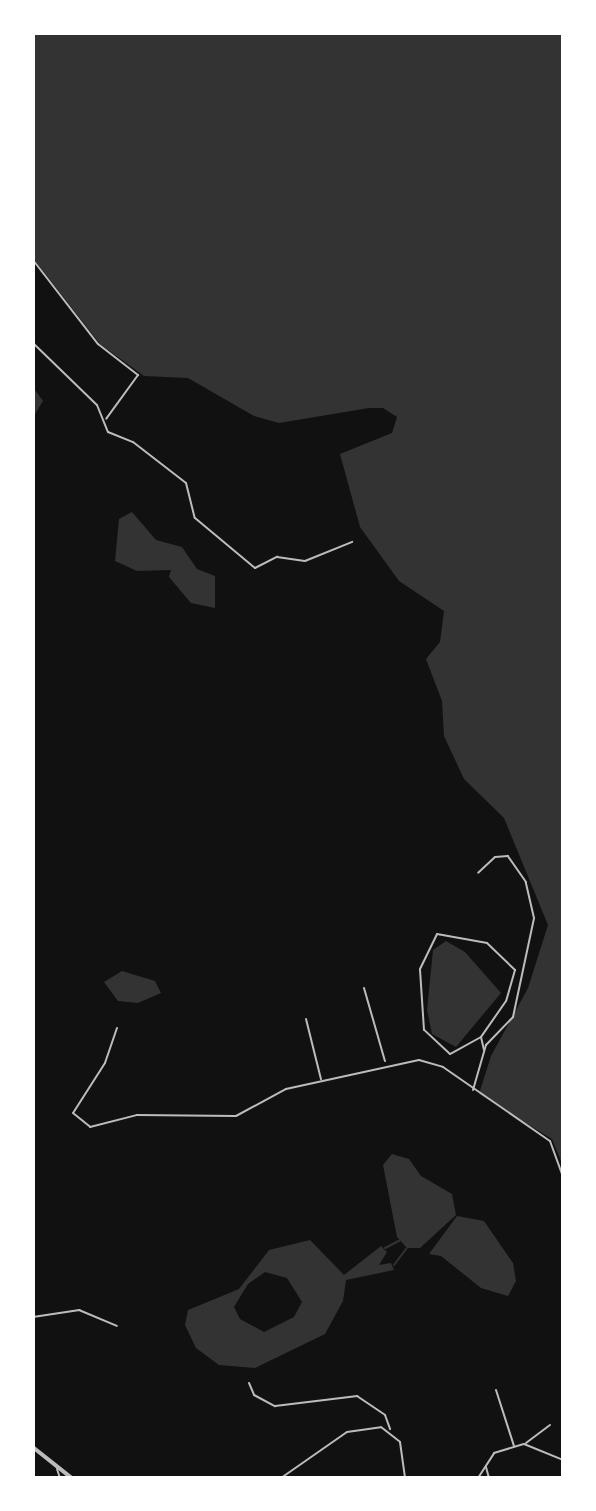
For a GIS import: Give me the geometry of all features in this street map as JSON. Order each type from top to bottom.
[{"type":"street","points":[[33,1447],[57,1469],[72,1478]]},
{"type":"lane","points":[[33,260],[98,344],[138,375],[105,419]]},
{"type":"lane","points":[[33,343],[105,419],[108,432],[133,442],[186,483],[195,518],[255,568],[277,557],[300,562],[352,542]]},
{"type":"lane","points":[[472,1091],[484,1050],[513,1017],[534,918],[526,883],[508,856],[495,857],[478,873]]},
{"type":"lane","points":[[481,1037],[450,1054],[427,1037],[419,969],[437,933],[487,943],[515,970],[506,1001],[481,1037],[484,1050]]},
{"type":"lane","points":[[365,988],[386,1062]]},
{"type":"lane","points":[[306,1019],[321,1080]]},
{"type":"lane","points":[[117,1028],[105,1063],[73,1114],[90,1127],[130,1115],[236,1116],[272,1094],[386,1062],[432,1062],[551,1141],[563,1177]]},
{"type":"lane","points":[[33,1317],[79,1310],[117,1326]]},
{"type":"lane","points":[[249,1383],[254,1395],[275,1406],[357,1396],[385,1415],[390,1432],[402,1449],[405,1478]]},
{"type":"lane","points":[[496,1390],[514,1447]]},
{"type":"lane","points":[[478,1478],[494,1453],[524,1444],[550,1424]]},
{"type":"lane","points":[[281,1478],[347,1432],[390,1432]]},
{"type":"lane","points":[[524,1444],[563,1460]]},
{"type":"lane","points":[[486,1466],[489,1478]]},
{"type":"lane","points":[[57,1469],[60,1478]]},
{"type":"shaded area","points":[[33,33],[563,33],[563,1166],[552,1139],[479,1094],[491,1056],[528,988],[548,925],[504,818],[464,779],[444,736],[442,701],[426,659],[440,642],[444,611],[399,581],[360,527],[340,454],[392,433],[397,417],[383,408],[369,408],[279,423],[254,416],[188,378],[144,376],[100,344],[33,258]]},
{"type":"shaded area","points":[[33,390],[43,401],[33,417]]},
{"type":"shaded area","points":[[132,512],[156,540],[182,547],[197,569],[215,576],[215,608],[191,603],[169,577],[171,570],[137,571],[115,561],[119,519]]},
{"type":"shaded area","points":[[446,941],[465,952],[501,993],[456,1047],[432,1034],[427,1010],[433,950]]},
{"type":"shaded area","points":[[122,971],[155,981],[161,993],[138,1003],[118,1001],[104,982]]},
{"type":"shaded area","points":[[392,1154],[409,1159],[421,1176],[452,1194],[456,1215],[420,1248],[407,1248],[397,1237],[383,1165]]},
{"type":"shaded area","points":[[457,1216],[484,1221],[513,1263],[516,1281],[508,1296],[481,1288],[441,1256],[429,1254]]},
{"type":"shaded area","points":[[310,1240],[344,1275],[381,1246],[387,1252],[379,1265],[391,1263],[394,1270],[346,1280],[343,1301],[325,1334],[255,1368],[219,1365],[196,1348],[185,1325],[188,1310],[239,1289],[269,1250]],"holes":[[[265,1272],[287,1278],[302,1302],[294,1317],[264,1332],[240,1319],[234,1307],[248,1284]]]},
{"type":"waterway","points":[[385,1248],[399,1241]]},
{"type":"waterway","points":[[394,1265],[407,1248]]}]
